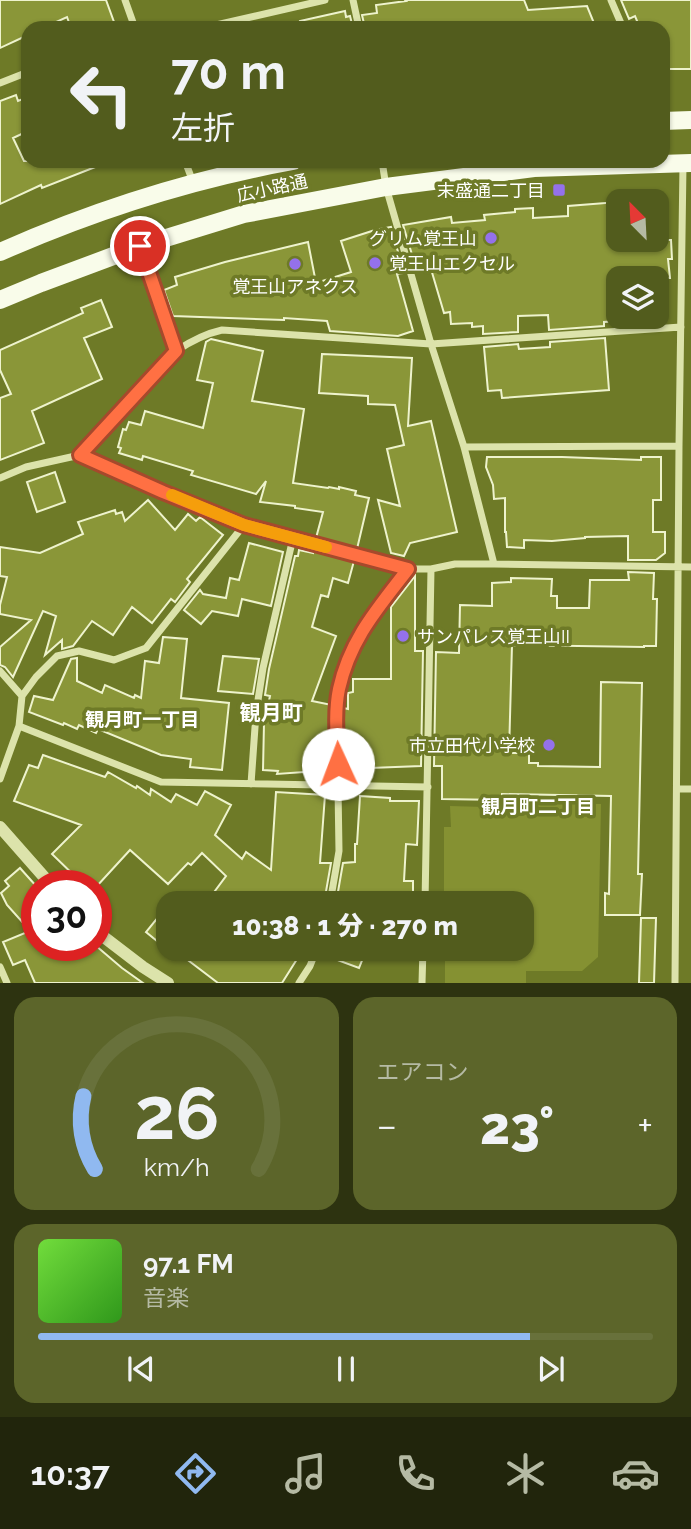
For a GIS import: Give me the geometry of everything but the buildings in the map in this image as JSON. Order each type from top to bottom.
[{"type":"main road","points":[[670,121],[691,120]]},
{"type":"main road","name":"広小路通","points":[[0,252],[89,217],[193,183],[261,168]]},
{"type":"main road","name":"広小路通","points":[[0,300],[140,246],[244,215],[386,187],[527,168]]},
{"type":"street","points":[[125,0],[132,21]]},
{"type":"street","points":[[234,21],[325,0]]},
{"type":"street","points":[[353,0],[358,21]]},
{"type":"street","points":[[611,0],[620,21]]},
{"type":"street","points":[[0,83],[21,75]]},
{"type":"street","points":[[675,983],[679,446],[687,163]]},
{"type":"street","points":[[188,168],[193,183]]},
{"type":"street","points":[[383,168],[386,187],[431,344],[464,447],[494,564]]},
{"type":"street","points":[[140,246],[176,351]]},
{"type":"street","points":[[0,478],[26,467],[80,455],[176,351],[208,333],[222,330],[431,344],[681,327]]},
{"type":"street","points":[[464,447],[679,446]]},
{"type":"street","points":[[80,455],[244,525],[408,569],[431,569],[455,564],[691,567]]},
{"type":"street","points":[[0,779],[19,726],[22,696],[36,677],[57,656],[79,651],[114,660],[146,648],[244,525]]},
{"type":"street","points":[[251,784],[256,713],[263,668],[293,538]]},
{"type":"street","points":[[332,891],[339,850],[339,691],[351,652],[367,622],[408,569]]},
{"type":"street","points":[[425,891],[431,569]]},
{"type":"street","points":[[0,671],[22,696]]},
{"type":"street","points":[[19,726],[161,782],[428,787]]},
{"type":"street","points":[[677,789],[691,789]]},
{"type":"street","points":[[0,827],[38,870]]},
{"type":"street","points":[[112,944],[168,983]]},
{"type":"street","points":[[299,983],[312,961]]},
{"type":"street","points":[[422,983],[423,961]]},
{"type":"street","points":[[0,967],[7,983]]},
{"type":"green space","points":[[520,802],[601,804],[598,957],[582,971],[526,971],[526,983],[445,983],[445,961],[534,961],[534,891],[444,891],[444,827],[451,827],[450,806],[519,808]]},
{"type":"slow traffic","points":[[172,495],[244,525],[326,547]]},
{"type":"place","name":"末盛通二丁目","points":[[559,190]]},
{"type":"place","name":"グリム覚王山","points":[[491,238]]},
{"type":"place","name":"覚王山エクセル","points":[[375,263]]},
{"type":"place","name":"覚王山アネクス","points":[[295,264]]},
{"type":"place","name":"サンパレス覚王山II","points":[[403,636]]},
{"type":"place","name":"市立田代小学校","points":[[549,745]]},
{"type":"district","name":"観月町","points":[[271,712]]},
{"type":"district","name":"観月町一丁目","points":[[142,719]]},
{"type":"district","name":"観月町二丁目","points":[[538,806]]},
{"type":"route","points":[[140,246],[176,351],[80,455],[244,525],[408,569],[367,622],[351,652],[339,691],[338,764]]}]
